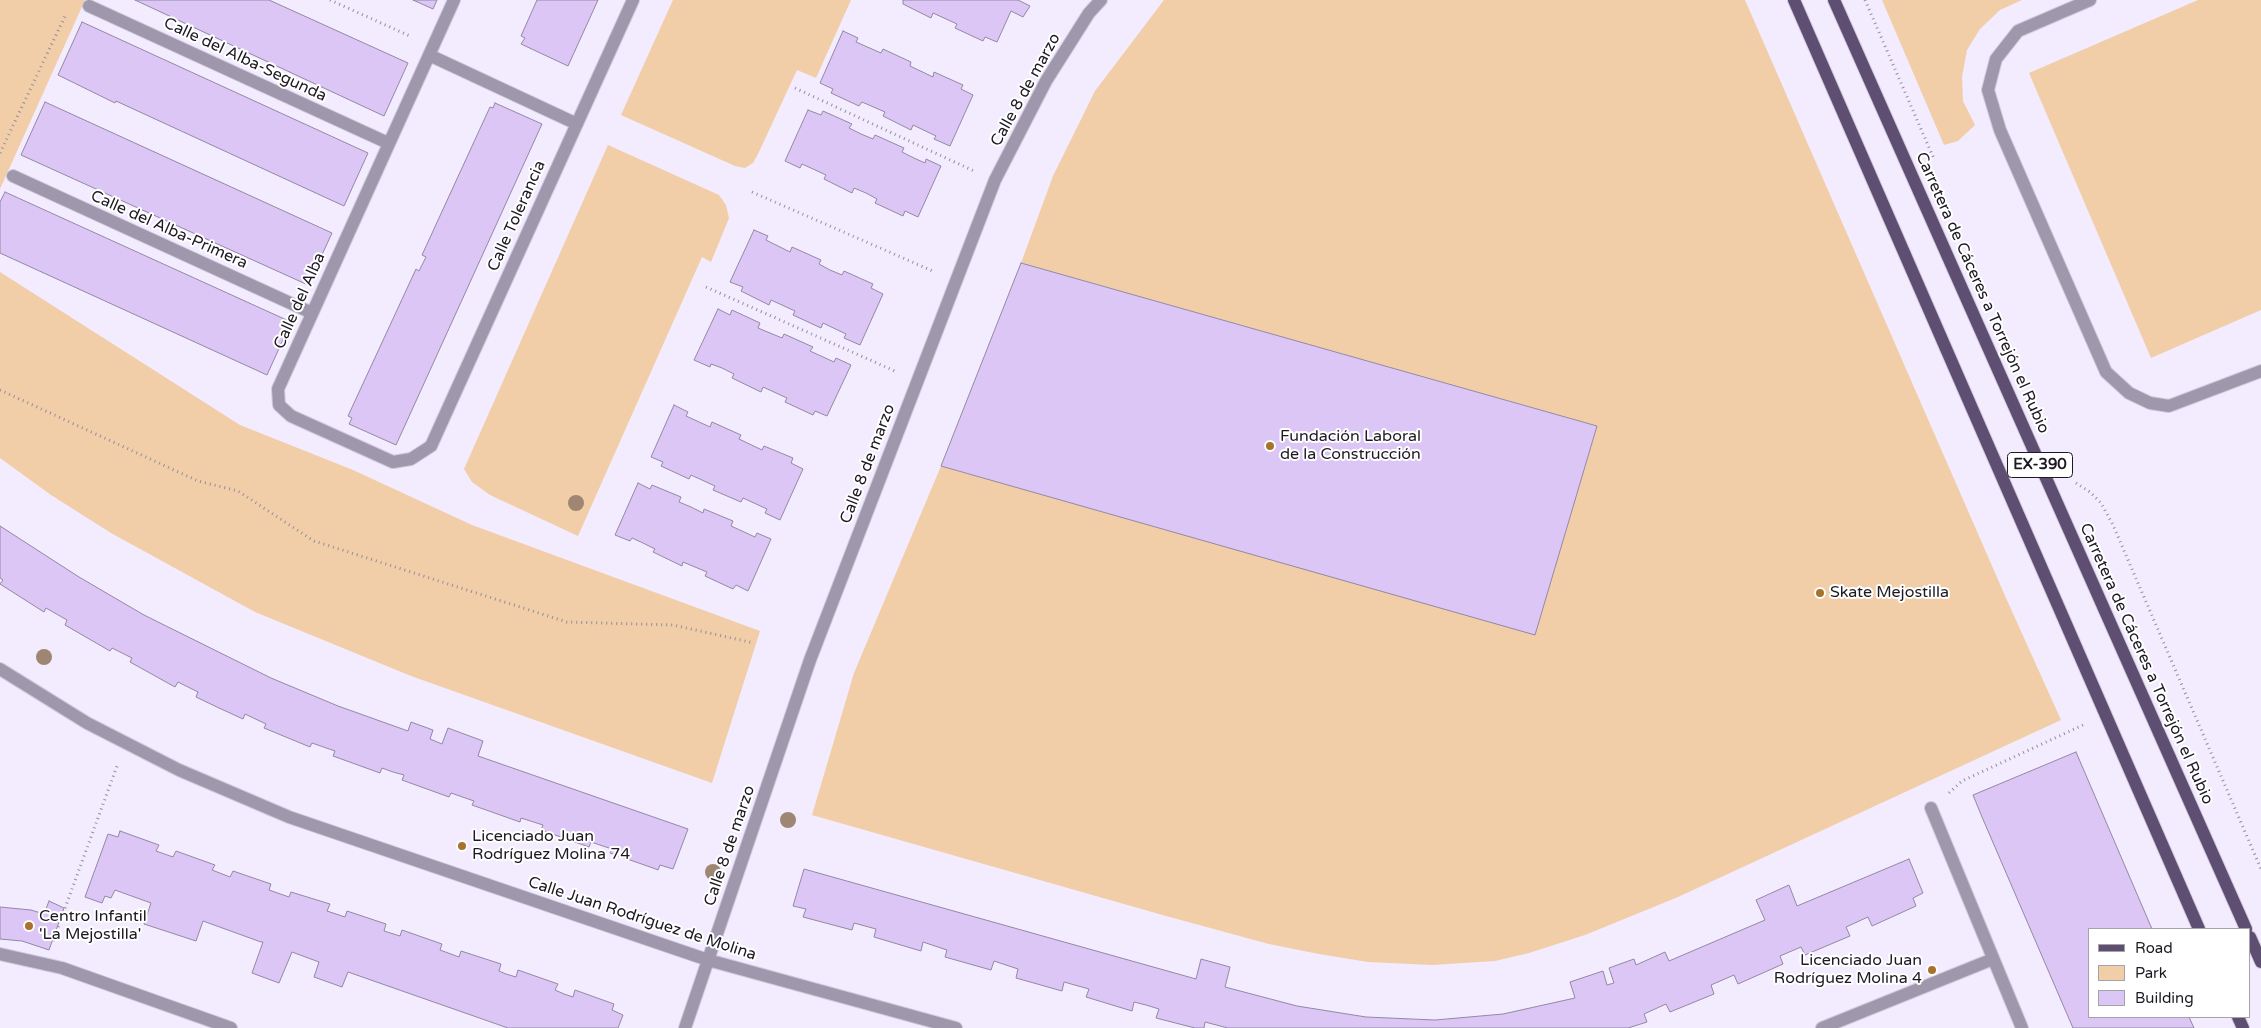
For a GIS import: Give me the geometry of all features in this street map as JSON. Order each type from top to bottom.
[{"type":"main road","name":"EX-390","points":[[1794,0],[2104,715],[2199,928]]},
{"type":"main road","name":"Carretera de Cáceres a Torrejón el Rubio","points":[[1834,0],[2246,928]]},
{"type":"main road","points":[[2251,939],[2261,962]]},
{"type":"street","name":"Calle del Alba","points":[[431,446],[412,459],[393,462],[291,416],[279,406],[278,389],[454,0]]},
{"type":"street","name":"Calle Tolerancia","points":[[431,446],[633,0]]},
{"type":"street","name":"Calle 8 de marzo","points":[[685,1028],[810,660],[995,180],[1046,81],[1089,13],[1100,0]]},
{"type":"street","points":[[2090,0],[2018,31],[1996,59],[1988,90],[2000,130],[2106,372],[2129,393],[2150,403],[2169,406],[2261,372]]},
{"type":"street","name":"Calle del Alba-Segunda","points":[[89,6],[388,144]]},
{"type":"street","points":[[431,51],[577,124]]},
{"type":"street","name":"Calle del Alba-Primera","points":[[13,176],[312,313]]},
{"type":"street","name":"Calle Juan Rodríguez de Molina","points":[[0,669],[87,723],[179,770],[289,816],[708,960],[956,1028]]},
{"type":"street","points":[[1931,808],[2022,1028]]},
{"type":"street","points":[[0,954],[72,971],[231,1028]]},
{"type":"street","points":[[1822,1028],[1992,959]]},
{"type":"path","points":[[330,0],[431,51]]},
{"type":"path","points":[[1865,0],[1936,164]]},
{"type":"path","points":[[0,153],[70,5]]},
{"type":"path","points":[[795,88],[995,180]]},
{"type":"path","points":[[752,192],[956,281]]},
{"type":"path","points":[[706,287],[918,381]]},
{"type":"path","points":[[0,390],[198,481],[238,491],[314,540],[567,622],[673,625],[754,643]]},
{"type":"path","points":[[2071,475],[2076,483],[2090,492],[2101,503],[2113,525],[2261,869]]},
{"type":"path","points":[[1931,808],[1962,781],[2104,715]]},
{"type":"path","points":[[44,964],[126,742]]},
{"type":"green space","points":[[0,0],[85,0],[0,189]]},
{"type":"green space","points":[[673,0],[851,0],[816,78],[797,70],[758,154],[753,163],[745,168],[735,166],[621,115]]},
{"type":"green space","points":[[1164,0],[1745,0],[2061,720],[1678,897],[1585,935],[1529,953],[1495,961],[1432,965],[1368,962],[1269,944],[812,815],[854,673],[941,466],[1535,634],[1597,426],[1021,263],[1053,176],[1095,91]]},
{"type":"green space","points":[[1882,0],[2022,0],[2000,10],[1980,29],[1967,50],[1962,77],[1963,101],[1975,125],[1958,141],[1944,145]]},
{"type":"green space","points":[[2198,0],[2261,0],[2261,310],[2151,358],[2029,73]]},
{"type":"green space","points":[[608,145],[719,195],[726,205],[729,218],[711,262],[702,257],[578,536],[490,495],[472,482],[464,469]]},
{"type":"green space","points":[[0,272],[240,425],[353,470],[472,525],[760,631],[712,783],[411,676],[255,612],[111,533],[51,495],[0,458]]},
{"type":"building","points":[[135,0],[269,0],[408,63],[384,116]]},
{"type":"building","points":[[413,0],[437,0],[433,9]]},
{"type":"building","points":[[537,0],[598,0],[568,66],[521,44],[525,38],[521,36]]},
{"type":"building","points":[[903,0],[1018,0],[1030,6],[1023,17],[1011,11],[997,42],[985,37],[983,41],[955,28],[957,24],[933,13],[931,18],[903,4]]},
{"type":"building","points":[[82,22],[368,153],[344,206],[116,101],[115,103],[58,75]]},
{"type":"building","points":[[843,31],[858,38],[856,42],[881,53],[883,49],[911,62],[910,66],[933,77],[934,72],[963,85],[961,89],[973,95],[950,146],[934,139],[936,136],[913,125],[911,130],[883,116],[885,112],[862,102],[859,106],[831,93],[833,89],[820,83]]},
{"type":"building","points":[[45,102],[332,233],[308,285],[21,155]]},
{"type":"building","points":[[495,103],[542,124],[396,445],[349,424],[352,418],[348,416],[416,269],[419,271],[426,257],[422,255],[490,107],[493,108]]},
{"type":"building","points":[[808,110],[821,115],[823,111],[852,124],[849,128],[861,134],[873,139],[875,135],[904,148],[902,152],[914,158],[925,163],[926,159],[941,166],[918,217],[905,211],[903,216],[875,203],[877,199],[866,193],[854,188],[852,193],[824,179],[826,175],[802,164],[800,168],[785,161]]},
{"type":"building","points":[[5,192],[291,322],[267,375],[0,253],[0,202]]},
{"type":"building","points":[[754,230],[768,236],[766,240],[790,252],[792,247],[821,260],[819,264],[830,270],[842,275],[844,271],[873,284],[871,288],[883,294],[860,345],[844,338],[846,334],[823,323],[821,328],[793,315],[795,311],[771,300],[769,305],[741,291],[743,287],[730,282]]},
{"type":"building","name":"Fundación Laboral de la Construcción","points":[[1021,263],[1597,426],[1535,635],[941,466]]},
{"type":"building","points":[[718,309],[730,315],[732,310],[760,323],[758,328],[782,338],[784,334],[813,347],[810,351],[834,362],[836,358],[851,365],[827,416],[815,411],[813,415],[785,402],[787,398],[763,387],[761,392],[732,378],[734,374],[722,368],[711,364],[710,367],[694,360]]},
{"type":"building","points":[[674,405],[688,412],[686,416],[710,427],[712,422],[741,435],[739,439],[762,450],[764,446],[793,458],[791,463],[803,469],[780,520],[765,513],[767,509],[743,498],[741,502],[713,490],[715,486],[691,475],[689,479],[661,466],[663,462],[651,457]]},
{"type":"building","points":[[638,483],[650,489],[652,485],[681,497],[679,502],[703,513],[704,509],[733,521],[731,526],[755,537],[757,533],[771,539],[748,591],[736,585],[733,589],[705,576],[707,572],[683,562],[682,566],[653,552],[655,549],[643,543],[632,538],[630,541],[615,535]]},
{"type":"building","points":[[0,526],[79,577],[144,615],[271,678],[338,706],[408,731],[411,722],[433,730],[430,739],[442,744],[448,728],[483,741],[478,756],[688,829],[673,869],[660,865],[658,870],[610,853],[612,849],[591,842],[589,847],[541,830],[543,825],[521,818],[520,822],[472,805],[474,801],[451,793],[449,797],[402,780],[404,775],[382,768],[380,773],[333,756],[335,751],[312,743],[310,747],[264,728],[266,724],[245,714],[243,719],[219,708],[196,697],[198,692],[178,682],[175,687],[130,662],[132,658],[112,648],[110,651],[65,625],[67,620],[46,608],[44,612],[0,584],[3,580],[0,578]]},
{"type":"building","points":[[2076,752],[2152,928],[2088,928],[2088,1018],[2189,1018],[2194,1028],[2073,1028],[1973,795]]},
{"type":"building","points":[[120,831],[159,845],[156,851],[173,857],[176,851],[215,865],[212,870],[230,877],[233,871],[271,884],[269,890],[289,897],[291,892],[330,904],[327,911],[345,917],[347,911],[386,924],[384,931],[400,936],[402,930],[442,944],[440,950],[459,957],[461,951],[501,964],[499,971],[506,974],[516,977],[518,970],[558,984],[555,990],[564,994],[573,997],[575,990],[614,1004],[612,1010],[623,1015],[618,1028],[508,1028],[348,972],[342,987],[314,977],[319,962],[292,952],[279,983],[252,973],[263,942],[203,921],[196,941],[144,924],[151,903],[115,890],[111,898],[105,896],[102,903],[85,897],[108,834],[118,837]]},
{"type":"building","points":[[1909,859],[1923,893],[1913,898],[1916,906],[1872,926],[1868,917],[1846,927],[1850,936],[1805,955],[1801,947],[1780,956],[1783,964],[1738,984],[1734,975],[1711,985],[1714,994],[1670,1012],[1666,1004],[1644,1014],[1647,1022],[1628,1028],[1228,1028],[1205,1022],[1204,1028],[1195,1028],[1156,1018],[1159,1009],[1146,1005],[1134,1002],[1132,1011],[1086,997],[1089,989],[1064,982],[1062,991],[1016,978],[1018,969],[994,961],[991,970],[945,957],[947,950],[923,942],[921,951],[874,937],[876,929],[854,923],[852,930],[803,917],[806,909],[793,906],[804,869],[1196,979],[1201,959],[1230,967],[1225,987],[1297,1006],[1366,1017],[1435,1020],[1503,1014],[1575,998],[1570,982],[1603,971],[1607,985],[1614,983],[1609,968],[1634,959],[1636,965],[1665,952],[1669,961],[1765,920],[1756,900],[1789,885],[1797,906]]},
{"type":"building","name":"Centro Infantil 'La Mejostilla'","points":[[49,901],[64,908],[49,950],[22,941],[0,939],[0,907],[31,910],[44,914]]},
{"type":"place","name":"Fundación Laboral de la Construcción","points":[[1270,446]]},
{"type":"place","name":"Skate Mejostilla","points":[[1820,593]]},
{"type":"place","name":"Licenciado Juan Rodríguez Molina 74","points":[[462,846]]},
{"type":"place","name":"Centro Infantil 'La Mejostilla'","points":[[29,926]]},
{"type":"place","name":"Licenciado Juan Rodríguez Molina 4","points":[[1932,970]]}]
